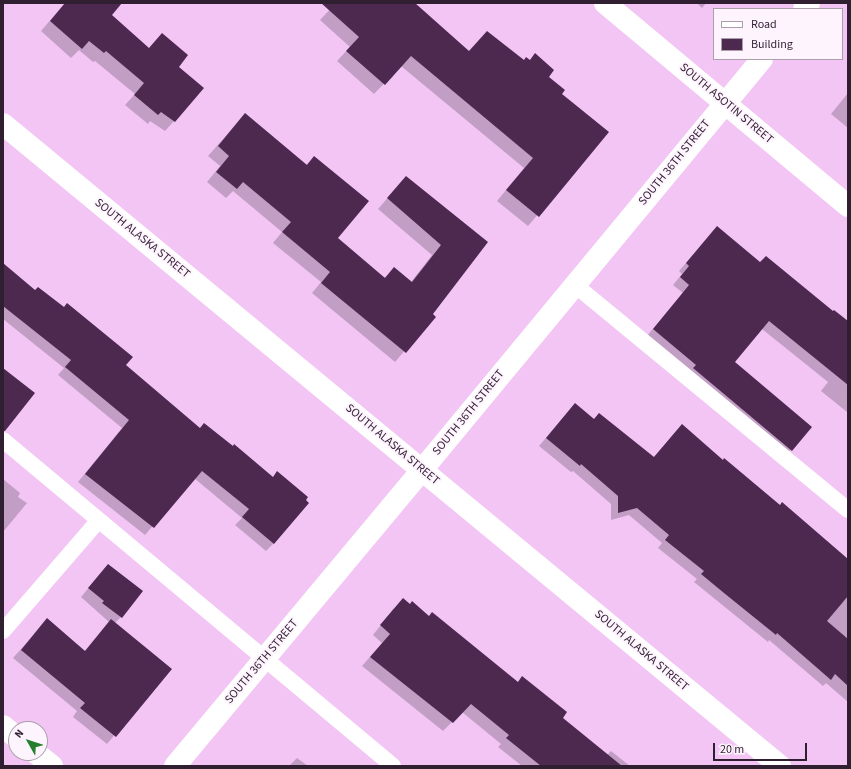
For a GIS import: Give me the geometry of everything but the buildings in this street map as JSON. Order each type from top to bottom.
[{"type":"street","name":"SOUTH ASOTIN STREET","points":[[605,3],[848,206]]},
{"type":"street","name":"SOUTH 36TH STREET","points":[[175,766],[761,60]]},
{"type":"street","name":"SOUTH ALASKA STREET","points":[[3,124],[780,766]]},
{"type":"lane","points":[[575,285],[848,510]]},
{"type":"lane","points":[[3,440],[393,766]]},
{"type":"lane","points":[[3,631],[99,520]]}]
